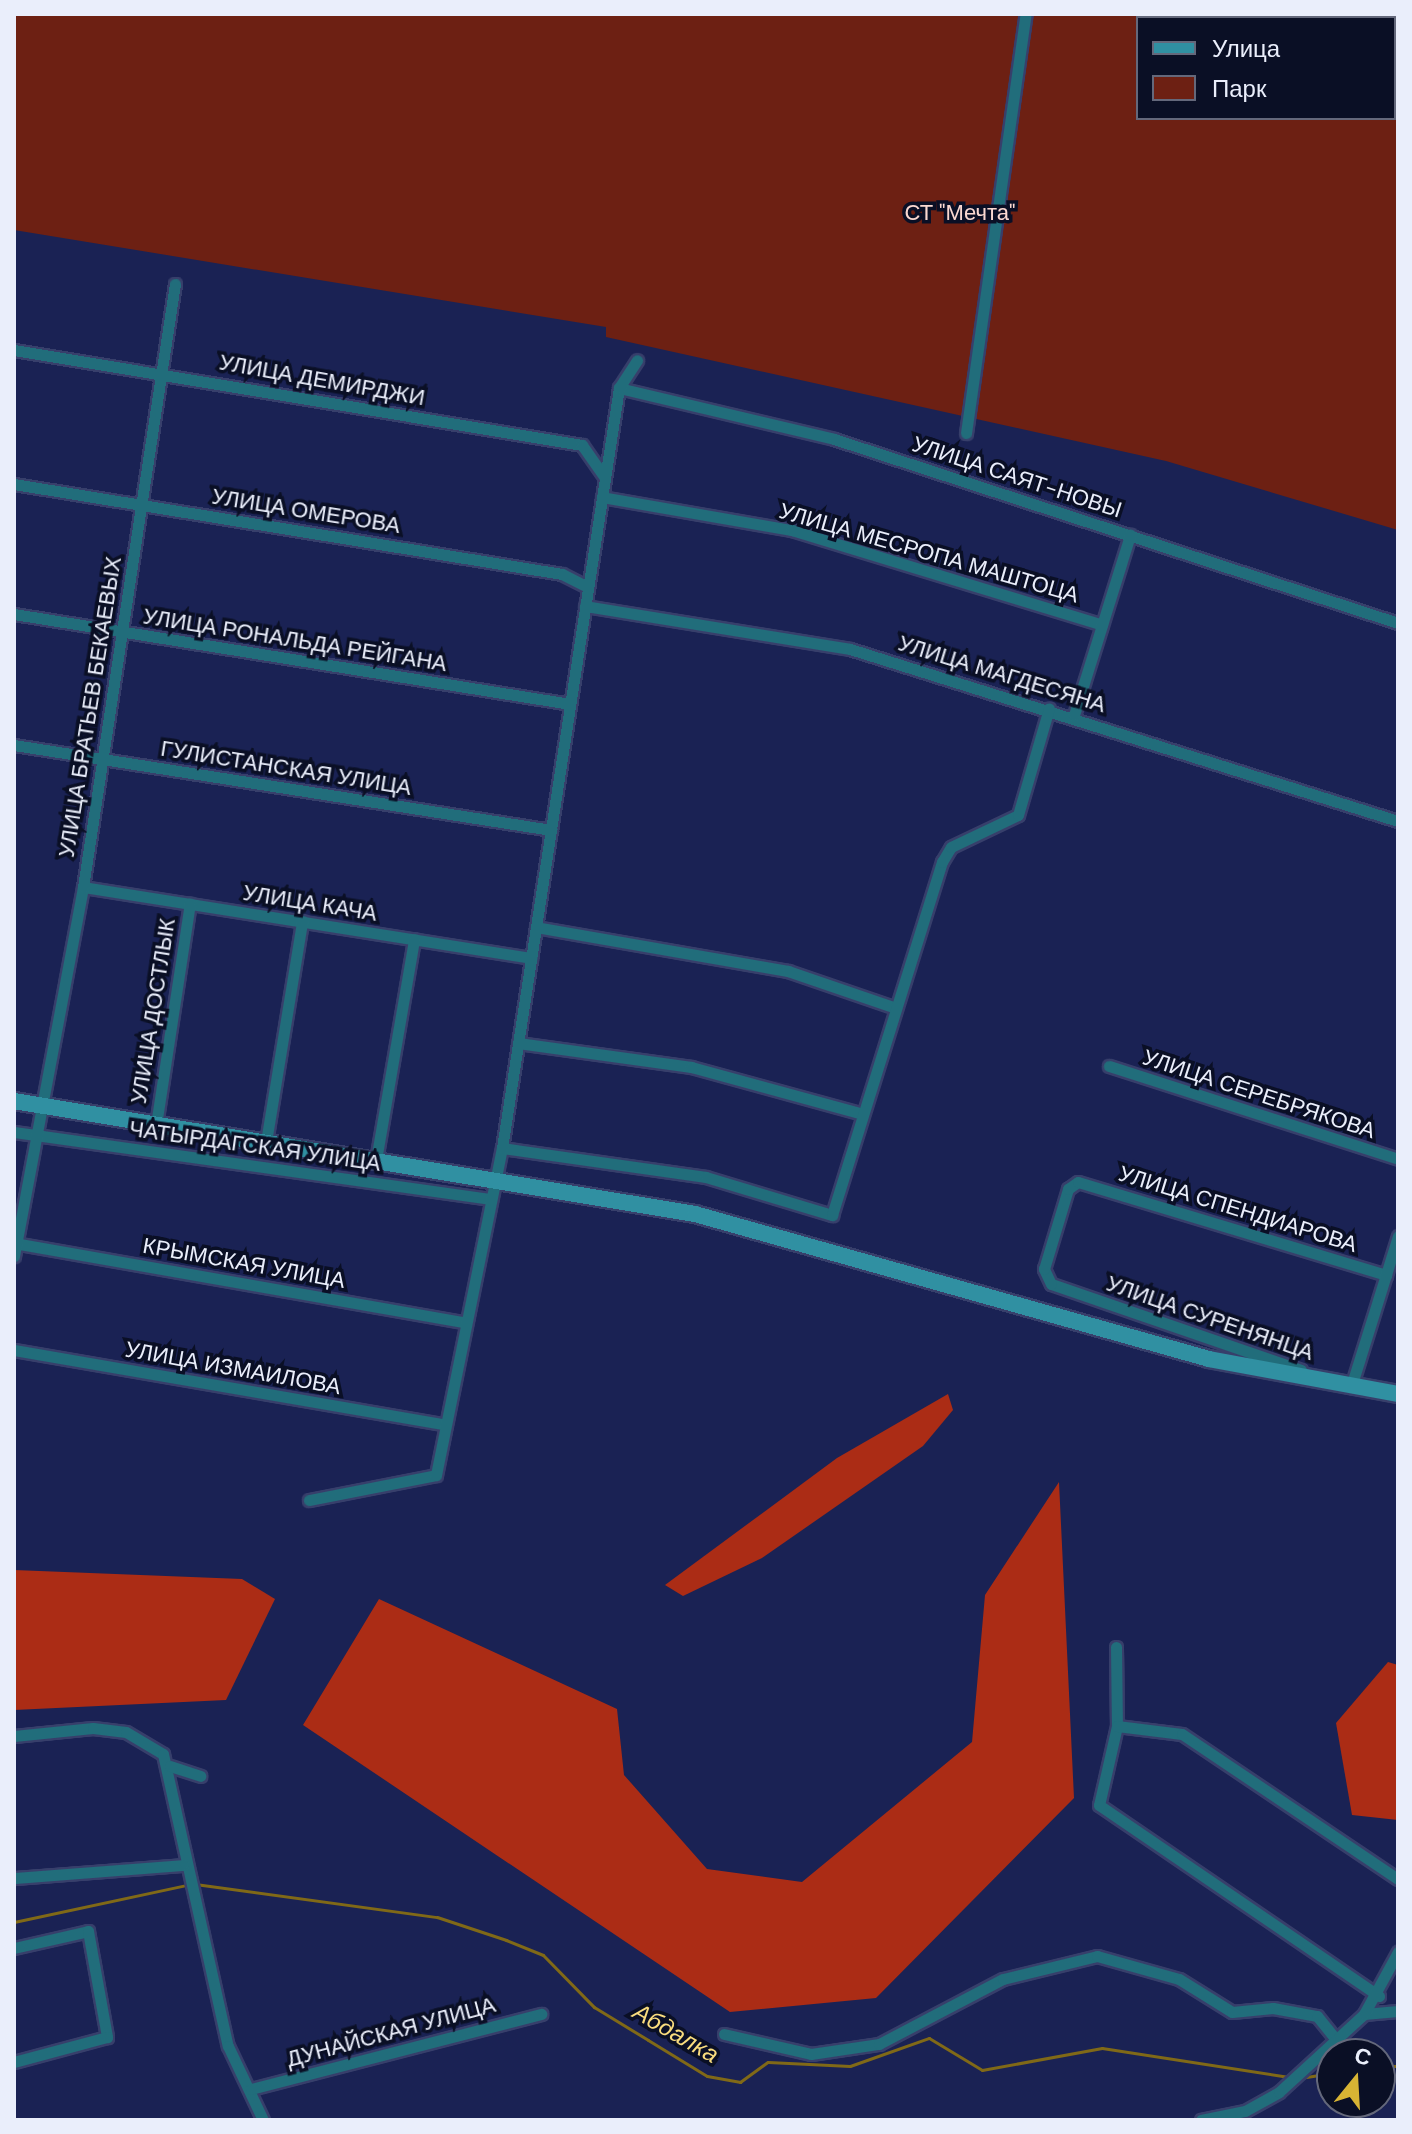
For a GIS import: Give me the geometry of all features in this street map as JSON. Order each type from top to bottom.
[{"type":"main road","points":[[14,1101],[695,1214],[1209,1359],[1356,1389],[1398,1394]]},
{"type":"street","points":[[966,433],[1026,14]]},
{"type":"street","name":"УЛИЦА БРАТЬЕВ БЕКАЕВЫХ","points":[[15,1247],[83,887],[175,284]]},
{"type":"street","name":"УЛИЦА ДЕМИРДЖИ","points":[[14,350],[582,445],[605,478]]},
{"type":"street","points":[[309,1500],[436,1475],[502,1148],[619,388],[637,360]]},
{"type":"street","name":"УЛИЦА САЯТ-НОВЫ","points":[[619,388],[781,424],[1398,623]]},
{"type":"street","name":"УЛИЦА ОМЕРОВА","points":[[14,484],[562,574],[588,587]]},
{"type":"street","name":"УЛИЦА МЕСРОПА МАШТОЦА","points":[[602,497],[792,530],[1102,625]]},
{"type":"street","points":[[1074,715],[1130,535]]},
{"type":"street","name":"УЛИЦА МАГДЕСЯНА","points":[[585,606],[850,649],[1074,715],[1398,821]]},
{"type":"street","name":"УЛИЦА РОНАЛЬДА РЕЙГАНА","points":[[14,614],[570,704]]},
{"type":"street","points":[[502,1148],[706,1177],[832,1215],[942,862],[951,847],[1018,815],[1049,708]]},
{"type":"street","name":"ГУЛИСТАНСКАЯ УЛИЦА","points":[[14,745],[551,830]]},
{"type":"street","name":"УЛИЦА КАЧА","points":[[83,887],[531,958]]},
{"type":"street","name":"УЛИЦА ДОСТЛЫК","points":[[156,1125],[190,904]]},
{"type":"street","points":[[266,1142],[302,921]]},
{"type":"street","points":[[536,927],[788,971],[896,1008]]},
{"type":"street","points":[[376,1160],[414,939]]},
{"type":"street","points":[[518,1043],[691,1067],[863,1114]]},
{"type":"street","name":"УЛИЦА СЕРЕБРЯКОВА","points":[[1109,1066],[1398,1159]]},
{"type":"street","name":"ЧАТЫРДАГСКАЯ УЛИЦА","points":[[14,1132],[491,1199]]},
{"type":"street","name":"УЛИЦА СПЕНДИАРОВА","points":[[1051,1284],[1044,1269],[1068,1189],[1078,1182],[1386,1275]]},
{"type":"street","points":[[1356,1389],[1398,1236]]},
{"type":"street","name":"КРЫМСКАЯ УЛИЦА","points":[[15,1247],[466,1323]]},
{"type":"street","name":"УЛИЦА СУРЕНЯНЦА","points":[[1051,1284],[1356,1389]]},
{"type":"street","name":"УЛИЦА ИЗМАИЛОВА","points":[[14,1350],[446,1425]]},
{"type":"street","points":[[1116,1647],[1117,1726],[1099,1805],[1379,1996]]},
{"type":"street","points":[[1117,1726],[1182,1734],[1398,1879]]},
{"type":"street","points":[[14,1736],[93,1728],[154,1744],[170,1766],[183,1868],[228,2046],[251,2089],[261,2120]]},
{"type":"street","points":[[170,1766],[200,1776]]},
{"type":"street","points":[[14,1878],[183,1868]]},
{"type":"street","points":[[14,1948],[88,1931],[107,2037],[14,2062]]},
{"type":"street","points":[[1201,2120],[1245,2111],[1279,2092],[1334,2037],[1364,2014],[1379,1996],[1398,1952]]},
{"type":"street","points":[[724,2034],[811,2054],[879,2044],[1003,1979],[1097,1956],[1179,1979],[1232,2012],[1273,2008],[1317,2016],[1334,2037]]},
{"type":"street","points":[[1364,2014],[1398,2011]]},
{"type":"street","name":"ДУНАЙСКАЯ УЛИЦА","points":[[251,2089],[541,2014]]},
{"type":"green space","name":"СТ \"Мечта\"","points":[[14,14],[1398,14],[1398,530],[1166,461],[606,337],[606,327],[14,230]]},
{"type":"shaded area","points":[[948,1394],[953,1410],[923,1446],[762,1558],[683,1596],[665,1585],[837,1458]]},
{"type":"shaded area","points":[[1059,1482],[1074,1798],[876,1998],[730,2012],[303,1725],[379,1599],[617,1709],[624,1775],[707,1869],[802,1882],[972,1742],[985,1595]]},
{"type":"shaded area","points":[[14,1570],[242,1579],[275,1599],[226,1700],[14,1710]]},
{"type":"shaded area","points":[[1388,1662],[1398,1665],[1398,1820],[1352,1815],[1336,1723]]},
{"type":"waterway","name":"Абдалка","points":[[195,1884],[437,1917],[506,1940],[543,1955],[594,2007],[707,2076],[740,2082],[768,2062],[850,2066],[929,2038],[982,2070],[1102,2048],[1289,2077]]},
{"type":"waterway","name":"Абдалка","points":[[14,1922],[187,1885]]},
{"type":"waterway","name":"Абдалка","points":[[1300,2078],[1316,2076]]}]
